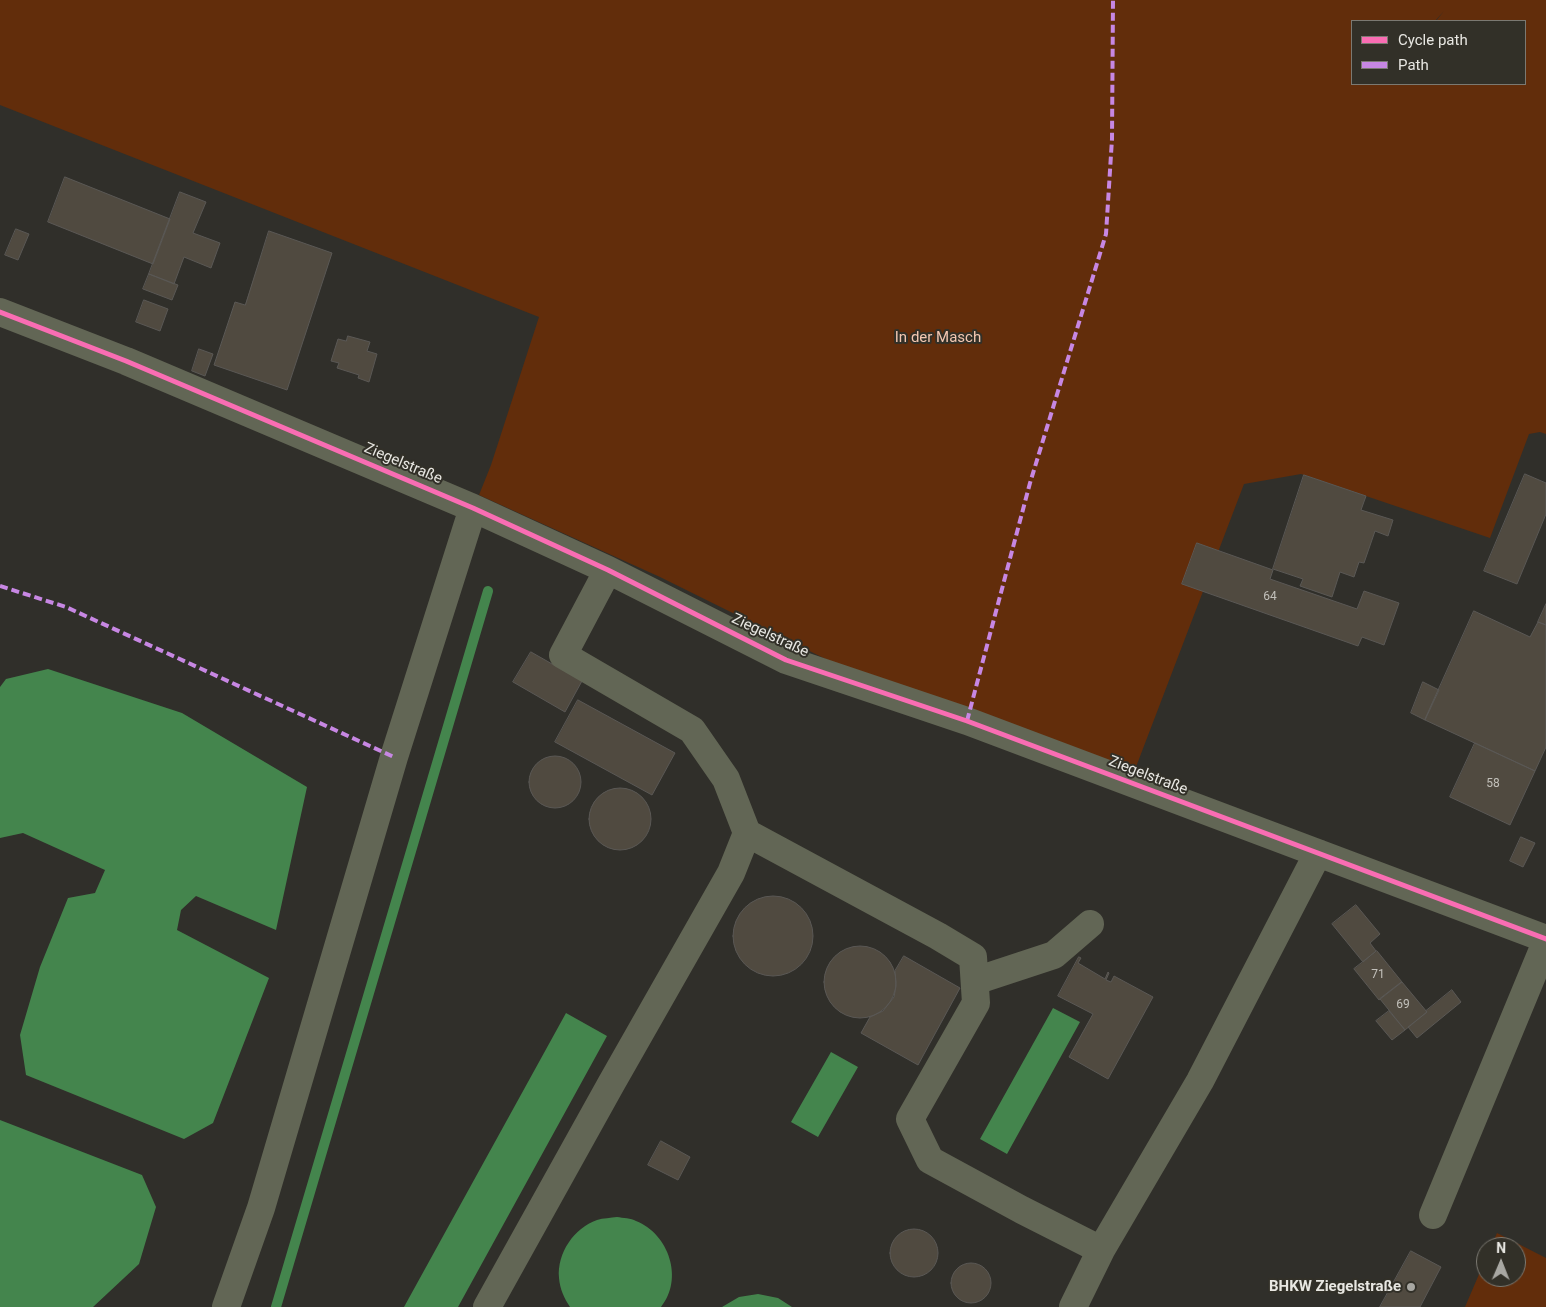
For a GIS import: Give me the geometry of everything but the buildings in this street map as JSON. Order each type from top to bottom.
[{"type":"street","name":"Ziegelstraße","points":[[0,312],[126,361],[473,508],[608,570],[786,660],[967,721],[1546,940]]},
{"type":"street","points":[[226,1307],[261,1208],[392,766],[473,508]]},
{"type":"street","points":[[608,570],[563,655],[692,730],[726,779],[747,833],[938,936],[973,957],[976,1003],[910,1119],[930,1160],[1100,1250]]},
{"type":"street","points":[[487,1307],[731,873],[747,833]]},
{"type":"street","points":[[1073,1307],[1100,1250],[1200,1081],[1318,853]]},
{"type":"street","points":[[975,980],[1054,955],[1090,924]]},
{"type":"street","points":[[1433,1215],[1546,940]]},
{"type":"green space","name":"In der Masch","points":[[0,0],[1546,0],[1546,434],[1540,432],[1529,434],[1490,538],[1301,474],[1244,484],[1131,780],[860,676],[660,577],[479,495],[491,465],[539,317],[0,105]]},
{"type":"green space","points":[[1497,1233],[1505,1237],[1495,1237]]},
{"type":"green space","points":[[1526,1248],[1546,1258],[1546,1307],[1465,1307],[1476,1281],[1476,1287],[1526,1287]]},
{"type":"shaded area","points":[[48,669],[182,713],[307,787],[276,930],[196,896],[181,910],[177,930],[269,978],[213,1123],[184,1139],[26,1075],[20,1035],[40,967],[68,898],[95,893],[105,870],[23,833],[0,838],[0,687],[6,679]]},
{"type":"shaded area","points":[[1053,1008],[1080,1022],[1007,1154],[980,1139]]},
{"type":"shaded area","points":[[566,1013],[607,1036],[458,1307],[404,1307]]},
{"type":"shaded area","points":[[831,1052],[858,1067],[818,1137],[791,1122]]},
{"type":"shaded area","points":[[0,1120],[142,1175],[156,1207],[139,1264],[93,1307],[0,1307]]},
{"type":"shaded area","points":[[617,1217],[632,1219],[647,1227],[657,1236],[670,1258],[672,1271],[668,1296],[661,1307],[570,1307],[560,1286],[559,1278],[559,1269],[564,1251],[574,1235],[581,1229],[599,1219]]},
{"type":"shaded area","points":[[758,1294],[778,1298],[792,1307],[722,1307],[739,1297]]},
{"type":"waterway","points":[[276,1307],[488,591]]},
{"type":"marked path","points":[[967,721],[1030,483],[1106,234],[1112,139],[1113,0]]},
{"type":"marked path","points":[[0,586],[66,607],[394,757]]},
{"type":"cycle path","points":[[0,312],[126,361],[473,508],[608,570],[786,660],[967,721],[1546,939]]},
{"type":"place","name":"BHKW Ziegelstraße","points":[[1411,1287]]}]
